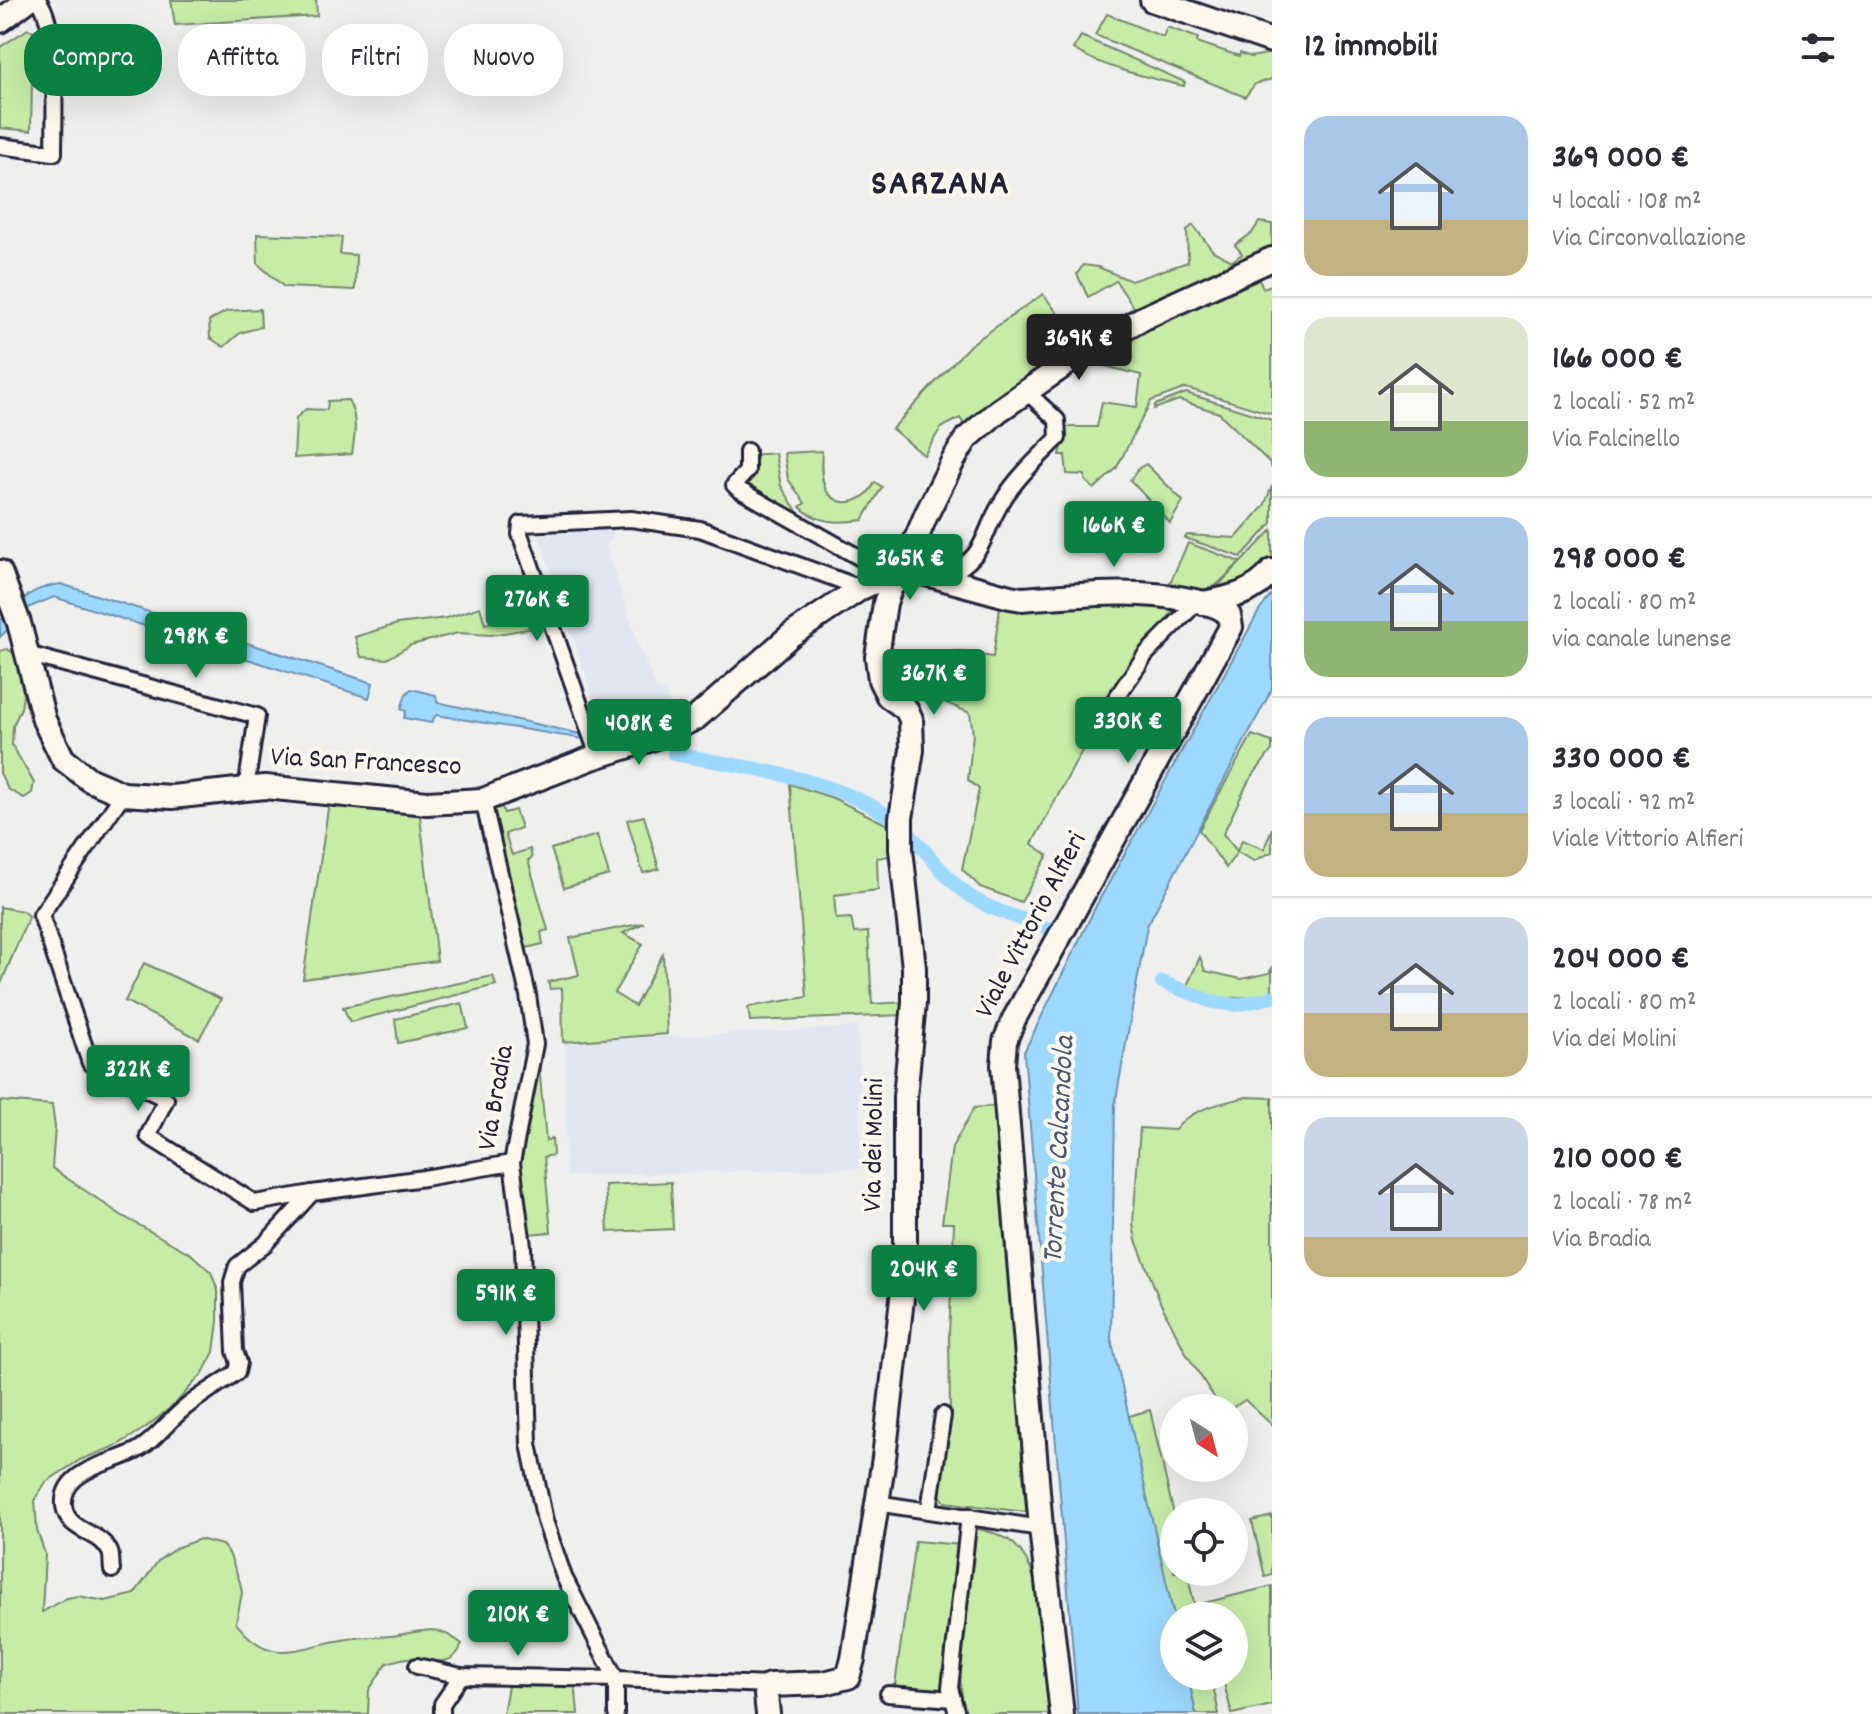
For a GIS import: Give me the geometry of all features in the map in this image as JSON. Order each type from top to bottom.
[{"type":"street","points":[[0,21],[28,0]]},
{"type":"street","points":[[0,146],[54,153],[49,25],[44,7],[38,0]]},
{"type":"street","points":[[1152,0],[1272,41]]},
{"type":"street","name":"Via dei Molini","points":[[770,1685],[824,1683],[848,1677],[856,1644],[893,1392],[905,1272],[904,1140],[914,979],[901,849],[901,818],[912,750],[911,719],[906,709],[888,696],[880,680],[873,598],[890,589],[904,568],[966,439],[998,411],[1091,347],[1141,319],[1272,259]]},
{"type":"street","points":[[940,578],[965,566],[977,554],[1004,498],[1058,438],[1057,420],[1026,391]]},
{"type":"street","points":[[747,451],[747,471],[734,485],[862,559],[874,574],[873,598]]},
{"type":"street","points":[[598,756],[520,534],[521,524],[631,519],[700,529],[873,598]]},
{"type":"street","points":[[914,542],[921,559],[940,578]]},
{"type":"street","points":[[873,598],[904,568],[1022,599],[1120,591],[1169,595],[1200,602],[1240,594],[1267,577]]},
{"type":"street","name":"Via San Francesco","points":[[0,572],[19,623],[44,720],[63,759],[90,780],[123,794],[172,797],[246,789],[298,788],[427,803],[483,800],[649,740],[696,718],[791,635],[841,602],[873,598]]},
{"type":"street","points":[[1110,707],[1146,654],[1200,602]]},
{"type":"street","name":"Viale Vittorio Alfieri","points":[[1062,1714],[1041,1528],[1003,1065],[1005,1041],[1014,1019],[1231,627],[1225,610],[1200,602]]},
{"type":"street","points":[[27,654],[257,716],[246,789]]},
{"type":"street","points":[[123,794],[41,915],[90,1063],[166,1099],[148,1136],[255,1203],[512,1163]]},
{"type":"street","name":"Via Bradia","points":[[483,800],[528,995],[535,1044],[512,1163],[523,1246],[529,1444],[545,1521],[564,1577],[616,1679],[616,1714]]},
{"type":"street","points":[[112,1570],[110,1552],[100,1541],[68,1519],[65,1492],[73,1480],[84,1473],[143,1447],[185,1408],[237,1372],[239,1363],[235,1351],[232,1282],[237,1266],[265,1244],[312,1193]]},
{"type":"street","points":[[929,1510],[943,1415]]},
{"type":"street","points":[[876,1503],[1041,1528]]},
{"type":"street","points":[[957,1714],[950,1688],[969,1516]]},
{"type":"street","points":[[417,1666],[461,1676],[770,1685],[766,1695],[768,1714]]},
{"type":"street","points":[[442,1714],[442,1704],[461,1676]]},
{"type":"street","points":[[888,1694],[953,1699]]},
{"type":"shaded area","points":[[606,523],[614,532],[606,545],[637,640],[656,688],[664,691],[673,714],[672,718],[655,727],[606,738],[539,535]]},
{"type":"shaded area","points":[[858,1027],[861,1168],[566,1176],[565,1042]]},
{"type":"green space","points":[[171,0],[316,0],[317,16],[175,25]]},
{"type":"green space","points":[[1107,14],[1163,37],[1167,27],[1198,38],[1197,42],[1239,56],[1240,53],[1251,57],[1272,53],[1272,79],[1255,84],[1245,97],[1095,35]]},
{"type":"green space","points":[[24,32],[24,96],[32,96],[31,131],[0,128],[0,47]]},
{"type":"green space","points":[[1081,36],[1185,82],[1184,86],[1127,72],[1085,56],[1073,49]]},
{"type":"green space","points":[[1259,222],[1272,224],[1272,245],[1268,249],[1137,313],[1116,281],[1088,297],[1077,274],[1083,265],[1098,267],[1131,281],[1188,262],[1187,230],[1193,225],[1213,251],[1232,261],[1242,254],[1235,245],[1252,233]]},
{"type":"green space","points":[[257,234],[342,237],[340,254],[356,255],[355,290],[284,287],[258,264]]},
{"type":"green space","points":[[1259,280],[1263,288],[1272,285],[1272,414],[1186,388],[1151,401],[1116,469],[1094,489],[1085,480],[1085,475],[1067,474],[1065,455],[1060,455],[1066,427],[1097,427],[1102,402],[1137,407],[1141,375],[1093,363],[1158,325]]},
{"type":"green space","points":[[1043,294],[1079,341],[1007,389],[965,426],[960,418],[941,428],[924,455],[892,429],[970,345]]},
{"type":"green space","points":[[260,309],[261,327],[240,333],[224,347],[210,338],[209,321],[227,311]]},
{"type":"green space","points":[[1186,393],[1272,420],[1272,469],[1270,463],[1219,413],[1179,400],[1154,409],[1155,405]]},
{"type":"green space","points":[[348,400],[354,419],[352,454],[294,458],[296,418],[306,409],[327,410],[328,401]]},
{"type":"green space","points":[[822,451],[824,484],[834,498],[854,501],[867,494],[875,482],[882,487],[863,520],[829,521],[814,517],[800,507],[805,503],[788,479],[784,453]]},
{"type":"green space","points":[[775,453],[781,486],[802,519],[741,483],[751,455]]},
{"type":"green space","points":[[1146,464],[1183,501],[1170,523],[1130,480]]},
{"type":"green space","points":[[1272,486],[1272,523],[1241,557],[1185,538],[1187,535],[1236,538],[1264,506]]},
{"type":"green space","points":[[1272,530],[1272,563],[1256,584],[1212,592]]},
{"type":"green space","points":[[1188,543],[1240,562],[1209,589],[1202,592],[1182,590],[1169,585]]},
{"type":"green space","points":[[1077,603],[1178,604],[1115,689],[1032,844],[1048,855],[1021,902],[980,887],[962,869],[979,789],[968,780],[973,734],[970,713],[946,703],[955,651],[993,657],[1000,607]]},
{"type":"green space","points":[[480,607],[485,624],[535,611],[540,627],[491,635],[458,633],[411,645],[387,659],[361,657],[355,637],[397,624],[446,618]]},
{"type":"green space","points":[[7,649],[15,654],[24,690],[13,726],[12,745],[34,783],[32,793],[24,798],[8,789],[0,773],[0,651]]},
{"type":"green space","points":[[1252,735],[1272,742],[1272,750],[1248,782],[1223,834],[1237,851],[1242,840],[1264,849],[1272,828],[1272,852],[1254,861],[1237,852],[1226,868],[1199,830]]},
{"type":"green space","points":[[790,784],[833,798],[894,828],[895,855],[877,858],[878,890],[834,895],[836,919],[851,918],[854,933],[868,932],[872,1004],[907,1002],[904,1015],[750,1021],[748,1007],[807,997]]},
{"type":"green space","points":[[490,801],[500,803],[504,813],[515,810],[521,828],[505,834],[512,855],[530,849],[532,858],[528,860],[548,930],[541,932],[543,944],[522,949]]},
{"type":"green space","points":[[329,802],[419,808],[437,961],[303,979]]},
{"type":"green space","points":[[644,816],[659,869],[643,873],[627,820]]},
{"type":"green space","points":[[597,835],[609,875],[564,888],[551,849]]},
{"type":"green space","points":[[0,907],[22,911],[29,916],[0,986]]},
{"type":"green space","points":[[644,923],[623,933],[643,944],[614,993],[635,1006],[663,954],[667,1034],[563,1042],[562,988],[550,989],[548,982],[579,975],[570,938]]},
{"type":"green space","points":[[1200,957],[1205,971],[1241,979],[1269,973],[1272,968],[1272,992],[1229,998],[1208,996],[1186,988]]},
{"type":"green space","points":[[144,963],[221,999],[199,1039],[125,1001]]},
{"type":"green space","points":[[493,976],[496,985],[350,1022],[343,1007]]},
{"type":"green space","points":[[462,1003],[468,1028],[398,1043],[395,1019]]},
{"type":"green space","points":[[538,1054],[546,1141],[552,1138],[553,1155],[544,1157],[551,1232],[528,1234],[519,1167]]},
{"type":"green space","points":[[1247,1097],[1272,1098],[1272,1425],[1248,1403],[1248,1394],[1212,1394],[1187,1355],[1161,1304],[1136,1240],[1133,1224],[1140,1128],[1175,1130],[1189,1116],[1217,1104]]},
{"type":"green space","points":[[0,1101],[52,1105],[55,1127],[52,1168],[121,1215],[191,1254],[211,1272],[218,1291],[214,1352],[203,1373],[175,1404],[145,1428],[116,1446],[80,1460],[46,1482],[35,1499],[37,1530],[45,1554],[42,1612],[67,1598],[78,1596],[105,1601],[134,1594],[159,1560],[178,1547],[200,1539],[222,1545],[229,1553],[242,1593],[236,1623],[262,1646],[288,1651],[348,1639],[432,1630],[445,1633],[462,1644],[453,1657],[442,1661],[406,1658],[387,1663],[369,1690],[368,1714],[0,1714]]},
{"type":"green space","points":[[995,1106],[999,1119],[1026,1512],[945,1502],[937,1491],[950,1412],[949,1336],[954,1223],[942,1223],[952,1147],[974,1108]]},
{"type":"green space","points":[[671,1182],[673,1229],[608,1232],[605,1185]]},
{"type":"green space","points":[[1150,1410],[1160,1454],[1160,1482],[1166,1482],[1170,1498],[1160,1498],[1160,1557],[1139,1469],[1129,1416]]},
{"type":"green space","points":[[1272,1516],[1272,1575],[1265,1577],[1252,1521]]},
{"type":"green space","points":[[974,1528],[995,1533],[1010,1541],[1029,1564],[1038,1601],[1050,1714],[963,1714],[958,1648]]},
{"type":"green space","points":[[915,1541],[962,1545],[945,1691],[894,1692]]},
{"type":"green space","points":[[1167,1586],[1190,1586],[1194,1602],[1171,1602]]},
{"type":"green space","points":[[1272,1586],[1272,1705],[1232,1714],[1226,1690],[1248,1690],[1248,1602],[1208,1602]]},
{"type":"green space","points":[[575,1681],[578,1714],[503,1714],[508,1686]]},
{"type":"green space","points":[[1191,1690],[1214,1690],[1219,1714],[1196,1714]]},
{"type":"water","points":[[61,584],[373,683],[369,698],[54,597],[30,607],[0,637],[0,621],[21,601],[41,589]]},
{"type":"water","name":"Torrente Calcandola","points":[[1272,594],[1272,689],[1147,926],[1115,1105],[1111,1338],[1160,1554],[1160,1586],[1167,1586],[1171,1602],[1160,1602],[1160,1690],[1191,1690],[1196,1714],[1078,1714],[1024,1052],[1097,904],[1259,611]]},
{"type":"water","points":[[411,689],[436,695],[437,702],[580,734],[583,739],[436,715],[431,723],[404,718],[406,711],[401,709]]},
{"type":"waterway","points":[[674,754],[759,769],[845,793],[870,805],[904,828],[967,894],[998,911],[1056,931]]},
{"type":"waterway","points":[[1162,982],[1213,1002],[1237,1005],[1272,997]]},
{"type":"district","name":"SARZANA","points":[[941,186]]}]
